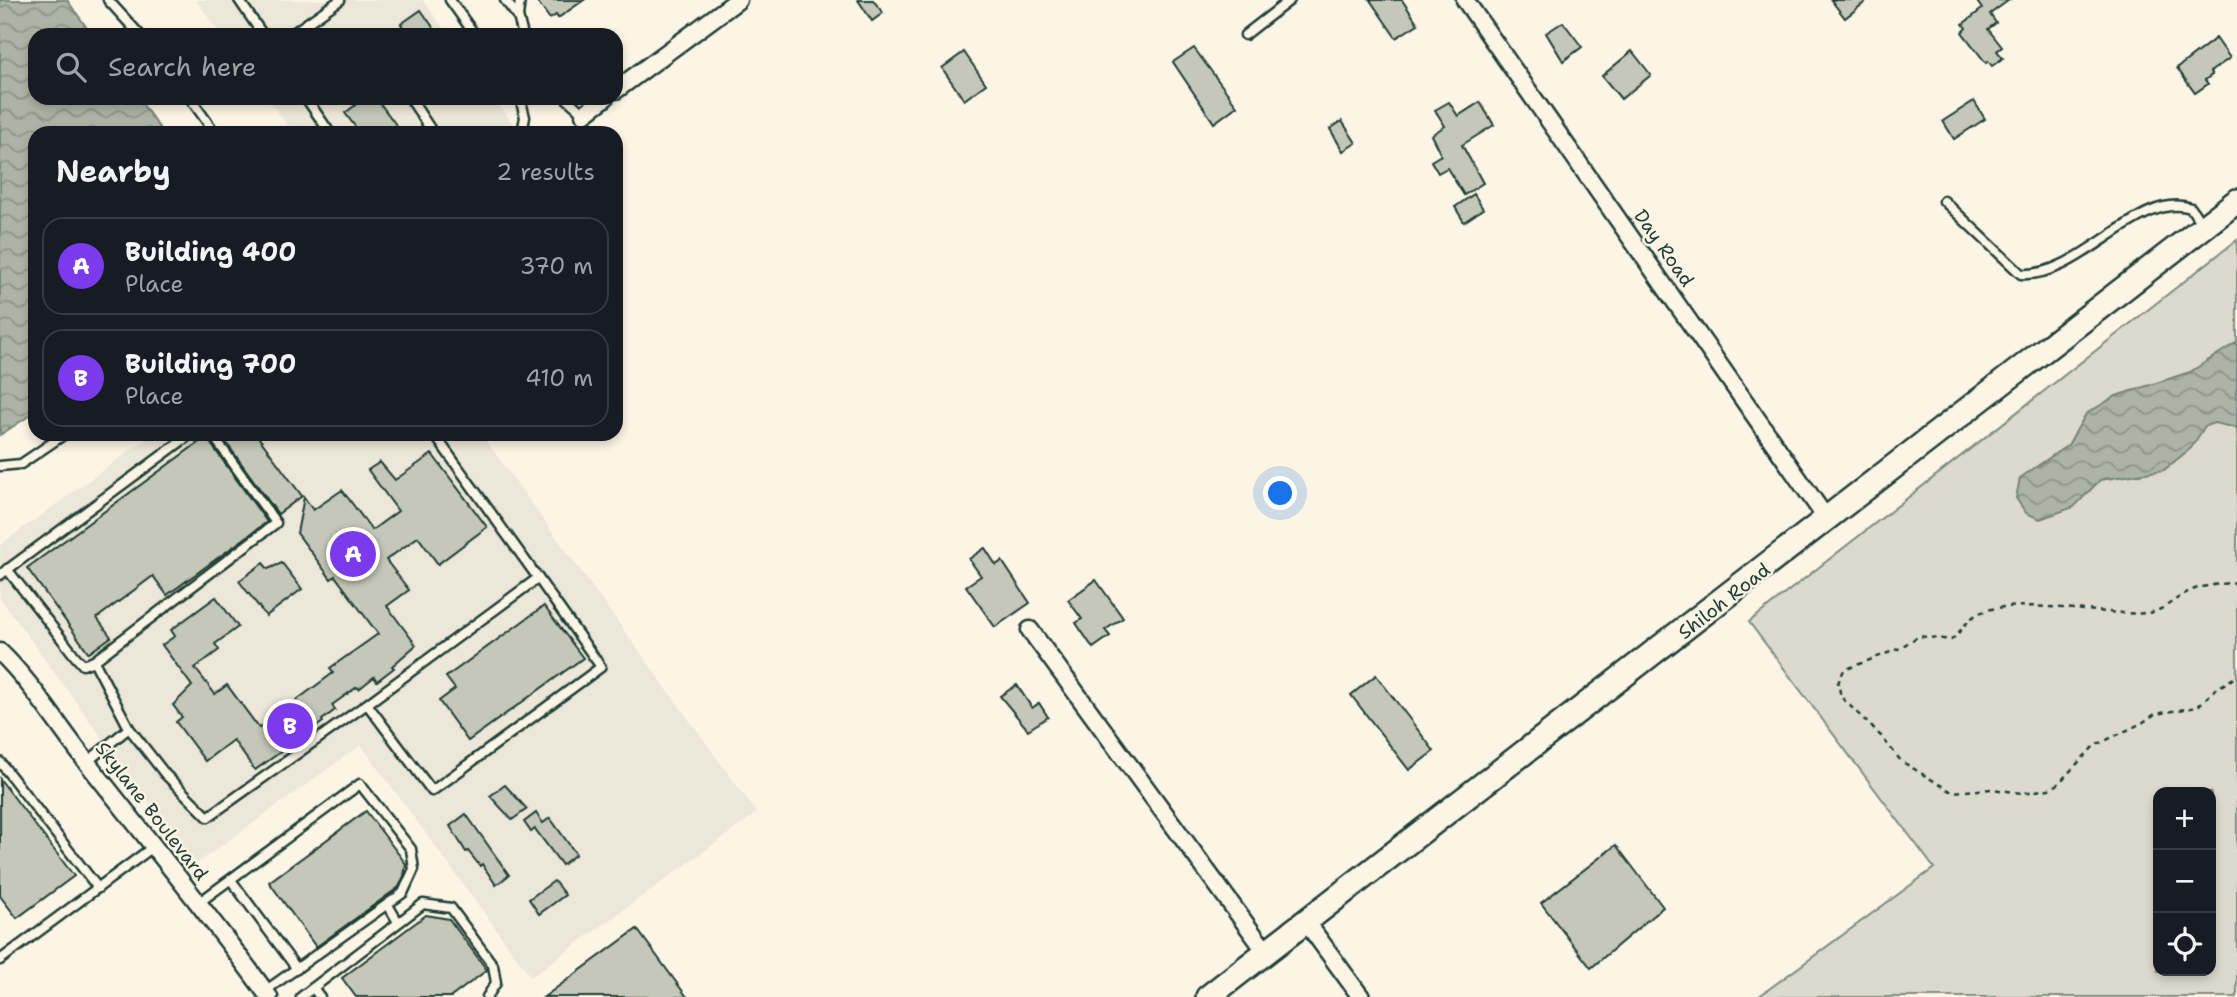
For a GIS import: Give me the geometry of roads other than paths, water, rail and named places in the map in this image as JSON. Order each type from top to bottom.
[{"type":"main road","name":"Shiloh Road","points":[[1208,997],[1828,521],[2237,201]]},
{"type":"street","points":[[623,85],[738,0]]},
{"type":"street","name":"Day Road","points":[[1465,0],[1828,521]]},
{"type":"street","points":[[584,114],[596,105]]},
{"type":"street","points":[[1030,631],[1267,953]]},
{"type":"street","name":"Skylane Boulevard","points":[[2,659],[156,845],[197,904],[222,931],[267,994]]},
{"type":"street","points":[[1307,923],[1361,997]]},
{"type":"lane","points":[[108,0],[134,28]]},
{"type":"lane","points":[[239,0],[258,28]]},
{"type":"lane","points":[[300,28],[340,0]]},
{"type":"lane","points":[[450,0],[470,28]]},
{"type":"lane","points":[[506,0],[519,17]]},
{"type":"lane","points":[[520,0],[521,28]]},
{"type":"lane","points":[[1245,35],[1290,0]]},
{"type":"lane","points":[[195,105],[210,126]]},
{"type":"lane","points":[[314,105],[326,126]]},
{"type":"lane","points":[[415,105],[428,126]]},
{"type":"lane","points":[[522,105],[525,117],[523,126]]},
{"type":"lane","points":[[574,105],[584,114]]},
{"type":"lane","points":[[1944,201],[2021,274],[2053,271],[2163,205],[2191,208],[2203,227]]},
{"type":"lane","points":[[0,466],[21,464],[55,441]]},
{"type":"lane","points":[[182,441],[4,572],[83,665],[94,661],[276,523],[217,441]]},
{"type":"lane","points":[[367,704],[432,791],[601,667],[520,550],[439,441]]},
{"type":"lane","points":[[94,661],[129,728],[164,774],[208,817],[538,578]]},
{"type":"lane","points":[[87,762],[129,728]]},
{"type":"lane","points":[[0,762],[98,888]]},
{"type":"lane","points":[[197,904],[360,784],[411,849],[414,869],[403,894],[297,969],[267,994]]},
{"type":"lane","points":[[1,957],[156,845]]},
{"type":"lane","points":[[231,880],[297,969]]},
{"type":"lane","points":[[302,997],[423,904],[451,908],[493,965],[496,983],[487,997]]},
{"type":"lane","points":[[387,905],[398,922]]},
{"type":"lane","points":[[313,988],[320,997]]},
{"type":"water","points":[[0,0],[67,0],[87,28],[28,28],[28,105],[143,105],[158,126],[28,126],[28,417],[0,435]]},
{"type":"water","points":[[2237,342],[2237,428],[2214,423],[2205,426],[2191,448],[2164,470],[2100,480],[2074,507],[2040,519],[2026,513],[2016,498],[2020,478],[2068,445],[2086,414],[2116,396],[2190,372]]},
{"type":"place","name":"Building 400","points":[[353,554]]},
{"type":"place","name":"Building 700","points":[[290,726]]}]
